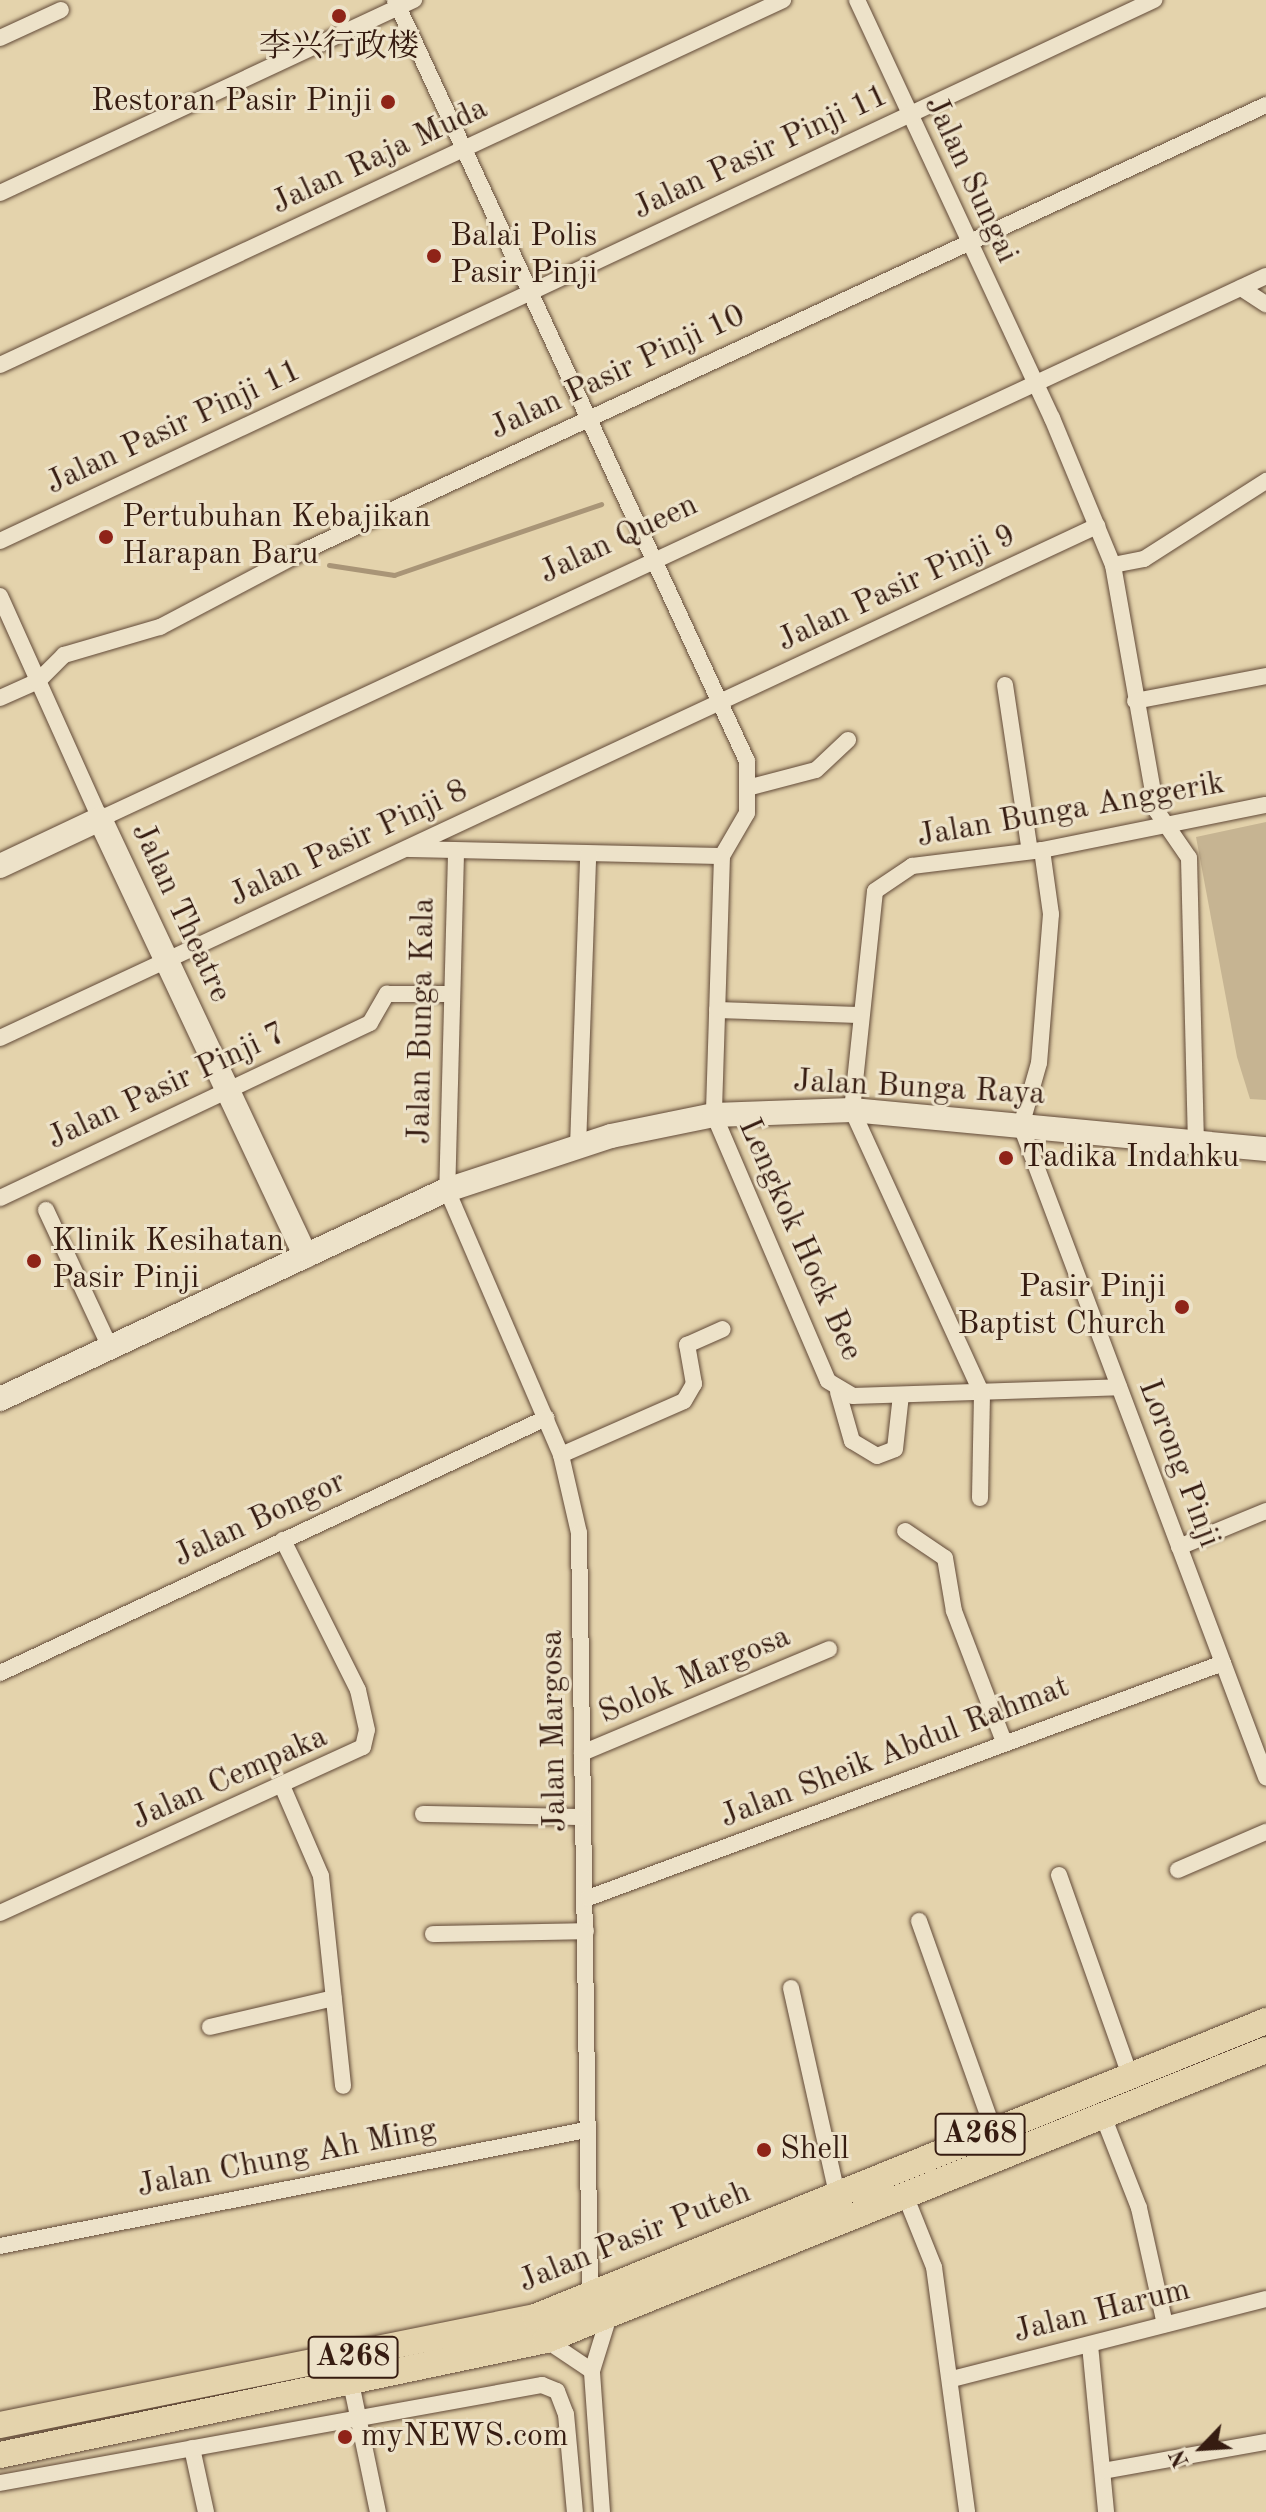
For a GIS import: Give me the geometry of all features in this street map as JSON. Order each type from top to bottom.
[{"type":"main road","name":"Jalan Queen","points":[[0,866],[100,819]]},
{"type":"main road","name":"Jalan Theatre","points":[[100,819],[306,1256]]},
{"type":"main road","name":"Jalan Bunga Raya","points":[[0,1399],[447,1190],[578,1147],[714,1115],[852,1110],[1021,1126],[1196,1137],[1266,1149]]},
{"type":"main road","name":"Jalan Pasir Puteh","points":[[0,2425],[468,2332],[590,2296],[993,2129],[1266,2021]]},
{"type":"main road","name":"Jalan Pasir Puteh","points":[[0,2455],[546,2340],[1266,2050]]},
{"type":"street","points":[[0,193],[397,4],[414,0]]},
{"type":"street","name":"Jalan Raja Muda","points":[[0,365],[783,0]]},
{"type":"street","name":"Jalan Sungai","points":[[857,0],[1113,565],[1135,701],[1162,822]]},
{"type":"street","name":"Jalan Pasir Pinji 11","points":[[0,541],[1154,0]]},
{"type":"street","points":[[397,4],[722,702],[751,787],[747,813],[722,856],[714,1115]]},
{"type":"street","points":[[0,38],[61,10]]},
{"type":"street","name":"Jalan Pasir Pinji 10","points":[[0,698],[38,681],[64,655],[160,627],[589,417],[1266,105]]},
{"type":"street","name":"Jalan Queen","points":[[100,819],[1266,276]]},
{"type":"street","points":[[1241,288],[1266,304]]},
{"type":"street","points":[[1113,565],[1144,559],[1266,481]]},
{"type":"street","name":"Jalan Pasir Pinji 9","points":[[722,702],[1097,526]]},
{"type":"street","name":"Jalan Theatre","points":[[0,596],[100,819]]},
{"type":"street","points":[[1135,701],[1266,676]]},
{"type":"street","points":[[1005,685],[1051,914],[1033,1104],[1021,1126]]},
{"type":"street","name":"Jalan Pasir Pinji 8","points":[[0,1038],[722,702]]},
{"type":"street","points":[[751,787],[816,770],[848,740]]},
{"type":"street","name":"Jalan Bunga Anggerik","points":[[852,1110],[867,915],[875,891],[891,874],[1266,805]]},
{"type":"street","points":[[1162,822],[1189,858],[1196,1137]]},
{"type":"street","points":[[408,849],[456,854],[722,856]]},
{"type":"street","name":"Jalan Bunga Kala","points":[[447,1190],[456,854]]},
{"type":"street","points":[[578,1147],[588,854]]},
{"type":"street","name":"Jalan Pasir Pinji 7","points":[[0,1198],[359,1028],[377,1017],[387,994],[450,994]]},
{"type":"street","points":[[717,1010],[858,1015]]},
{"type":"street","points":[[852,1110],[982,1394],[980,1498]]},
{"type":"street","name":"Lengkok Hock Bee","points":[[714,1115],[838,1392],[982,1394],[1119,1387]]},
{"type":"street","name":"Lorong Pinji","points":[[1021,1126],[1266,1777]]},
{"type":"street","name":"Jalan Margosa","points":[[447,1190],[561,1455],[579,1533],[583,1817],[588,1898],[586,2130],[590,2296]]},
{"type":"street","points":[[46,1210],[110,1347]]},
{"type":"street","points":[[561,1455],[684,1401],[694,1384],[687,1345],[723,1329]]},
{"type":"street","points":[[838,1392],[852,1441],[877,1456],[895,1449],[901,1395]]},
{"type":"street","name":"Jalan Bongor","points":[[0,1673],[546,1418]]},
{"type":"street","points":[[1179,1547],[1266,1511]]},
{"type":"street","points":[[905,1531],[945,1558],[954,1611],[1003,1739]]},
{"type":"street","name":"Jalan Cempaka","points":[[0,1913],[348,1759],[367,1730],[358,1690],[283,1540]]},
{"type":"street","name":"Solok Margosa","points":[[582,1753],[829,1649]]},
{"type":"street","name":"Jalan Sheik Abdul Rahmat","points":[[588,1898],[1003,1739],[1223,1663]]},
{"type":"street","points":[[283,1788],[317,1858],[343,2086]]},
{"type":"street","points":[[423,1814],[583,1817]]},
{"type":"street","points":[[1178,1870],[1266,1832]]},
{"type":"street","points":[[1059,1875],[1130,2075]]},
{"type":"street","points":[[919,1921],[993,2129]]},
{"type":"street","points":[[433,1934],[586,1931]]},
{"type":"street","points":[[791,1988],[837,2193]]},
{"type":"street","points":[[210,2027],[334,1998]]},
{"type":"street","points":[[1103,2116],[1139,2208],[1165,2324]]},
{"type":"street","name":"Jalan Chung Ah Ming","points":[[0,2246],[586,2130]]},
{"type":"street","points":[[905,2195],[934,2267],[952,2379],[967,2512]]},
{"type":"street","name":"Jalan Harum","points":[[952,2379],[1165,2324],[1265,2305]]},
{"type":"street","points":[[602,2512],[592,2371],[609,2316]]},
{"type":"street","points":[[546,2340],[592,2371]]},
{"type":"street","points":[[1090,2345],[1106,2512]]},
{"type":"street","points":[[351,2383],[378,2512]]},
{"type":"street","points":[[0,2483],[542,2385],[557,2391],[566,2414],[575,2512]]},
{"type":"street","points":[[1103,2471],[1266,2442]]},
{"type":"street","points":[[192,2448],[206,2512]]},
{"type":"shaded area","points":[[1266,822],[1266,1100],[1250,1099],[1237,1057],[1196,837]]},
{"type":"waterway","points":[[329,565],[394,575],[601,504]]},
{"type":"place","name":"李兴行政楼","points":[[339,16]]},
{"type":"place","name":"Restoran Pasir Pinji","points":[[388,102]]},
{"type":"place","name":"Balai Polis Pasir Pinji","points":[[434,256]]},
{"type":"place","name":"Pertubuhan Kebajikan Harapan Baru","points":[[106,537]]},
{"type":"place","name":"Tadika Indahku","points":[[1006,1158]]},
{"type":"place","name":"Klinik Kesihatan Pasir Pinji","points":[[34,1261]]},
{"type":"place","name":"Pasir Pinji Baptist Church","points":[[1182,1307]]},
{"type":"place","name":"Shell","points":[[764,2150]]},
{"type":"place","name":"myNEWS.com","points":[[345,2437]]}]
